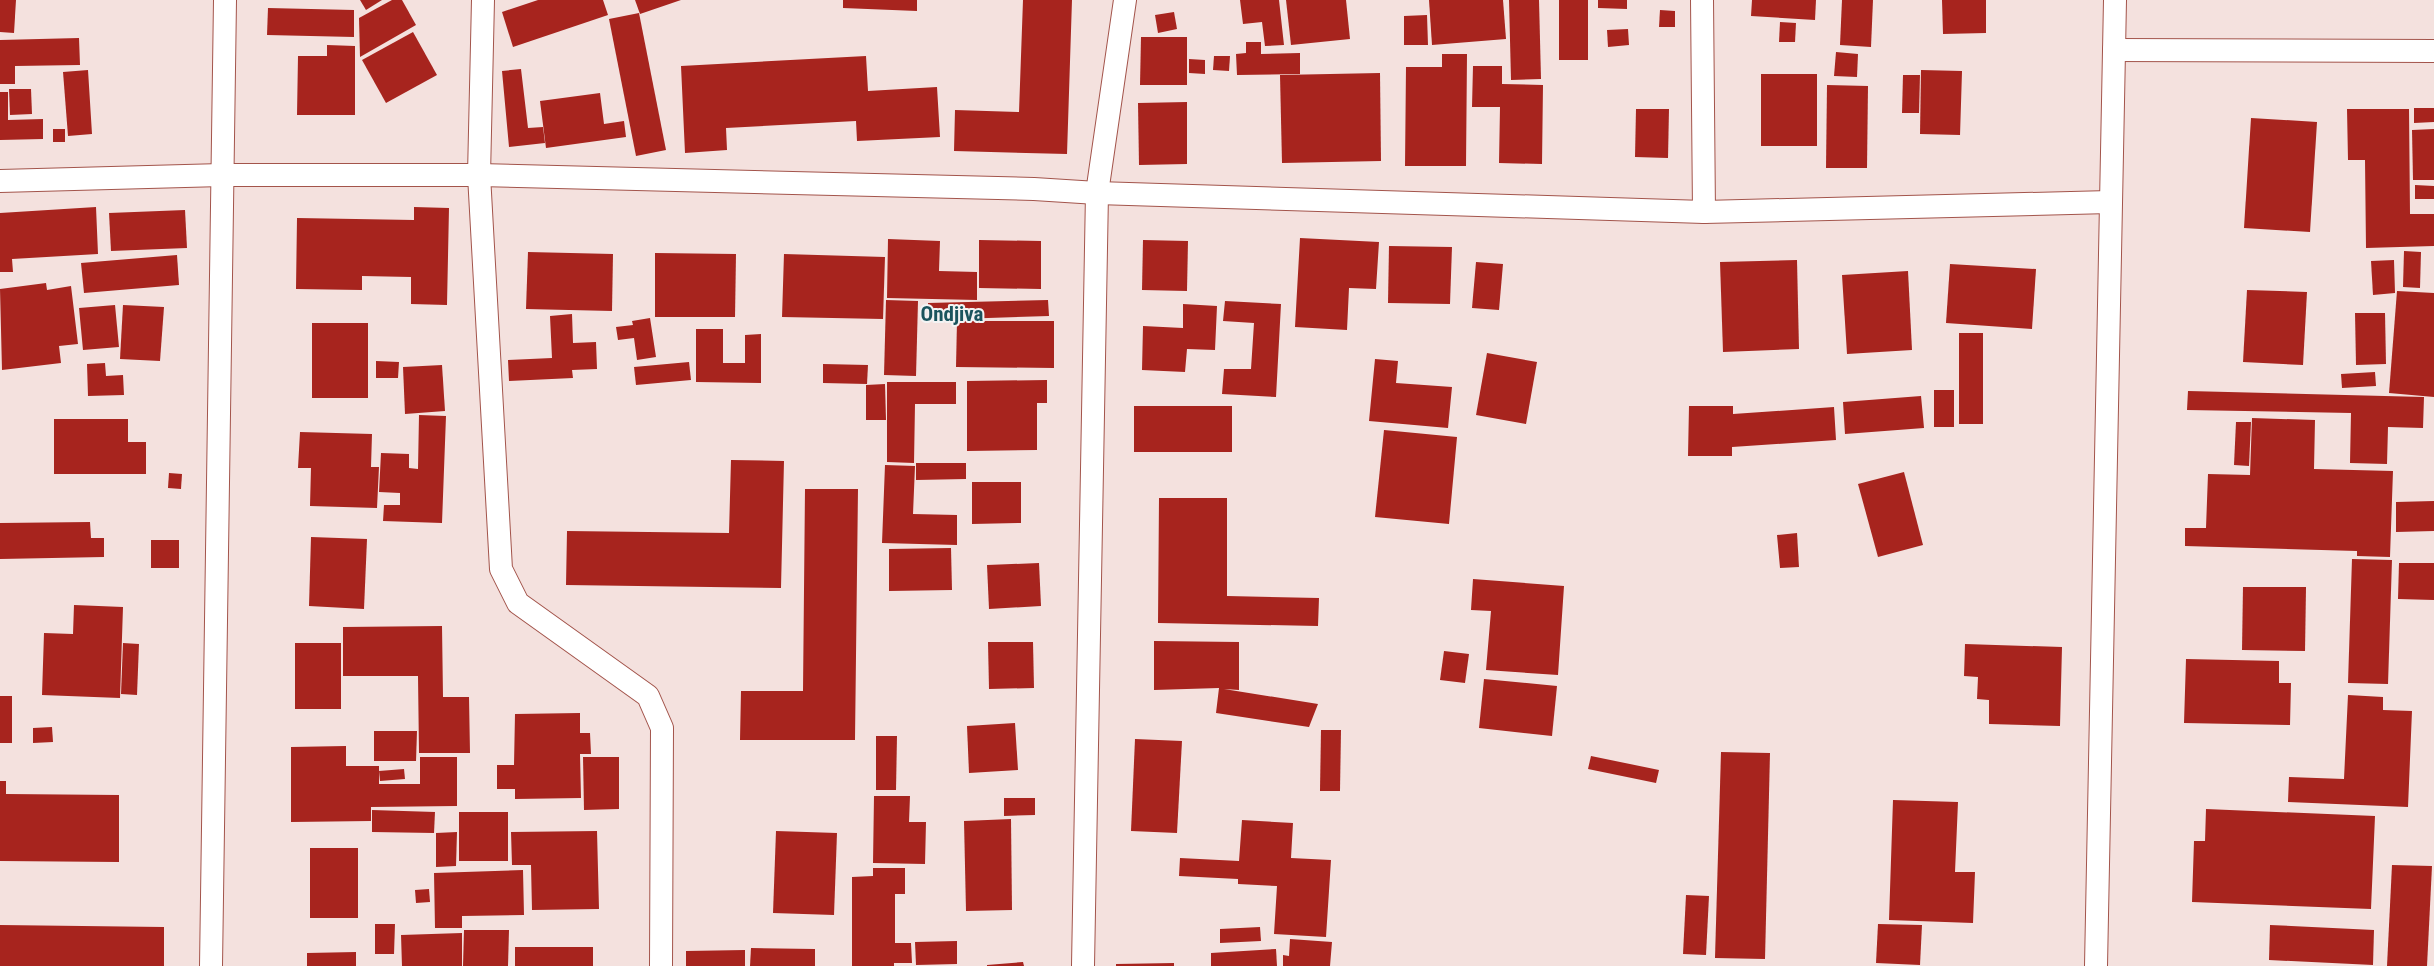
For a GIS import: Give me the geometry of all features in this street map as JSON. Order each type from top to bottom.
[{"type":"street","points":[[211,966],[225,0]]},
{"type":"street","points":[[482,0],[479,175],[501,569],[518,603],[648,696],[662,728],[661,966]]},
{"type":"street","points":[[1083,966],[1097,193],[1125,0]]},
{"type":"street","points":[[1702,0],[1704,212]]},
{"type":"street","points":[[2096,966],[2115,0]]},
{"type":"street","points":[[2114,50],[2434,51]]},
{"type":"street","points":[[0,181],[222,175],[479,175],[1034,189],[1097,193],[1704,212],[2110,202]]},
{"type":"building","points":[[0,0],[16,0],[14,33],[0,32]]},
{"type":"building","points":[[360,0],[382,0],[366,10]]},
{"type":"building","points":[[392,0],[402,0],[416,25],[360,57],[359,18]]},
{"type":"building","points":[[538,0],[603,0],[608,15],[513,47],[502,12]]},
{"type":"building","points":[[635,0],[681,0],[640,14]]},
{"type":"building","points":[[843,0],[917,0],[917,11],[843,8]]},
{"type":"building","points":[[1023,0],[1072,0],[1067,154],[954,151],[955,110],[1019,112]]},
{"type":"building","points":[[1240,0],[1279,0],[1284,45],[1265,46],[1262,22],[1243,24]]},
{"type":"building","points":[[1286,0],[1346,0],[1350,39],[1291,45]]},
{"type":"building","points":[[1429,0],[1503,0],[1506,39],[1432,45]]},
{"type":"building","points":[[1509,0],[1539,0],[1541,79],[1511,80]]},
{"type":"building","points":[[1559,0],[1588,0],[1588,60],[1559,60]]},
{"type":"building","points":[[1598,0],[1627,0],[1627,9],[1598,8]]},
{"type":"building","points":[[1752,0],[1816,0],[1815,20],[1751,16]]},
{"type":"building","points":[[1842,0],[1873,0],[1871,47],[1840,45]]},
{"type":"building","points":[[1942,0],[1986,0],[1986,33],[1943,34]]},
{"type":"building","points":[[268,8],[354,10],[354,37],[267,35]]},
{"type":"building","points":[[1660,10],[1675,11],[1675,27],[1659,27]]},
{"type":"building","points":[[1174,12],[1177,29],[1158,33],[1155,15]]},
{"type":"building","points":[[639,13],[666,150],[636,156],[609,19]]},
{"type":"building","points":[[1427,15],[1428,45],[1404,45],[1404,16]]},
{"type":"building","points":[[1780,22],[1796,23],[1795,42],[1779,42]]},
{"type":"building","points":[[1628,29],[1629,45],[1608,47],[1607,30]]},
{"type":"building","points":[[413,32],[437,75],[386,103],[362,60]]},
{"type":"building","points":[[1141,37],[1187,37],[1187,85],[1140,85]]},
{"type":"building","points":[[79,38],[80,65],[15,66],[15,84],[0,84],[0,40]]},
{"type":"building","points":[[1246,42],[1261,42],[1261,54],[1300,53],[1300,74],[1237,75],[1236,54],[1246,53]]},
{"type":"building","points":[[327,45],[355,46],[355,115],[297,115],[298,56],[327,56]]},
{"type":"building","points":[[1836,52],[1858,54],[1857,77],[1834,76]]},
{"type":"building","points":[[1442,54],[1467,54],[1466,166],[1405,166],[1406,67],[1442,67]]},
{"type":"building","points":[[866,56],[868,91],[937,87],[940,137],[857,141],[856,121],[726,128],[727,150],[685,153],[681,66]]},
{"type":"building","points":[[1214,56],[1230,56],[1229,71],[1213,70]]},
{"type":"building","points":[[1189,59],[1205,60],[1205,74],[1189,73]]},
{"type":"building","points":[[1473,66],[1502,66],[1502,84],[1543,85],[1542,164],[1499,163],[1500,107],[1472,107]]},
{"type":"building","points":[[521,69],[528,128],[543,127],[545,143],[509,147],[502,71]]},
{"type":"building","points":[[88,70],[92,134],[68,136],[63,72]]},
{"type":"building","points":[[1921,70],[1962,71],[1960,135],[1920,134]]},
{"type":"building","points":[[1380,73],[1381,161],[1282,163],[1280,75]]},
{"type":"building","points":[[1761,74],[1817,74],[1817,146],[1761,146]]},
{"type":"building","points":[[1903,75],[1920,75],[1919,113],[1902,113]]},
{"type":"building","points":[[1827,85],[1868,86],[1867,168],[1826,168]]},
{"type":"building","points":[[9,89],[31,89],[32,114],[10,115]]},
{"type":"building","points":[[0,92],[8,92],[8,120],[43,119],[43,139],[0,140]]},
{"type":"building","points":[[600,93],[604,124],[624,121],[626,137],[546,148],[540,101]]},
{"type":"building","points":[[1187,102],[1187,164],[1139,165],[1138,103]]},
{"type":"building","points":[[2414,108],[2434,108],[2434,122],[2414,123]]},
{"type":"building","points":[[1636,109],[1669,109],[1668,158],[1635,157]]},
{"type":"building","points":[[2347,109],[2409,109],[2410,214],[2434,214],[2434,246],[2366,248],[2365,160],[2348,160]]},
{"type":"building","points":[[2251,118],[2317,122],[2310,232],[2244,228]]},
{"type":"building","points":[[53,129],[65,129],[65,142],[53,142]]},
{"type":"building","points":[[2434,129],[2434,180],[2413,180],[2412,130]]},
{"type":"building","points":[[2415,185],[2434,186],[2434,199],[2415,199]]},
{"type":"building","points":[[96,207],[98,254],[12,259],[13,272],[0,272],[0,213]]},
{"type":"building","points":[[414,207],[449,208],[447,305],[411,304],[411,277],[362,276],[362,290],[296,289],[297,218],[414,220]]},
{"type":"building","points":[[185,210],[187,248],[111,251],[109,213]]},
{"type":"building","points":[[1300,238],[1379,242],[1376,289],[1349,288],[1347,330],[1295,327]]},
{"type":"building","points":[[888,239],[940,241],[939,271],[977,272],[977,300],[887,298]]},
{"type":"building","points":[[979,240],[1041,241],[1041,289],[979,288]]},
{"type":"building","points":[[1143,240],[1188,241],[1187,291],[1142,290]]},
{"type":"building","points":[[1389,246],[1452,247],[1450,304],[1388,303]]},
{"type":"building","points":[[2404,251],[2421,252],[2420,288],[2403,287]]},
{"type":"building","points":[[528,252],[613,254],[612,311],[526,309]]},
{"type":"building","points":[[655,253],[736,254],[735,317],[655,317]]},
{"type":"building","points":[[784,254],[885,257],[883,319],[782,317]]},
{"type":"building","points":[[177,255],[179,285],[84,293],[81,263]]},
{"type":"building","points":[[1797,260],[1799,349],[1723,352],[1720,262]]},
{"type":"building","points":[[2394,260],[2395,293],[2373,295],[2371,261]]},
{"type":"building","points":[[1476,262],[1503,264],[1499,310],[1472,308]]},
{"type":"building","points":[[1950,264],[2036,269],[2032,329],[1946,323]]},
{"type":"building","points":[[1908,271],[1912,350],[1847,354],[1842,275]]},
{"type":"building","points":[[46,283],[47,290],[71,286],[78,344],[59,346],[61,363],[2,370],[0,289]]},
{"type":"building","points":[[2247,290],[2307,292],[2303,365],[2243,362]]},
{"type":"building","points":[[2397,291],[2434,293],[2434,397],[2389,393]]},
{"type":"building","points":[[886,300],[918,301],[916,376],[884,375]]},
{"type":"building","points":[[1048,300],[1049,316],[928,320],[928,303]]},
{"type":"building","points":[[1225,301],[1281,304],[1276,397],[1222,394],[1224,369],[1251,369],[1254,323],[1223,321]]},
{"type":"building","points":[[1183,304],[1217,306],[1215,350],[1187,349],[1185,372],[1142,370],[1143,326],[1183,328]]},
{"type":"building","points":[[115,305],[119,347],[83,350],[79,308]]},
{"type":"building","points":[[123,305],[164,307],[160,361],[120,359]]},
{"type":"building","points":[[2355,313],[2385,313],[2386,364],[2356,365]]},
{"type":"building","points":[[572,314],[573,343],[596,342],[597,369],[572,370],[573,378],[509,381],[508,360],[552,358],[550,316]]},
{"type":"building","points":[[650,318],[656,357],[637,360],[634,338],[618,340],[616,327],[633,325],[632,321]]},
{"type":"building","points":[[957,321],[1054,321],[1054,368],[956,367]]},
{"type":"building","points":[[312,323],[368,323],[368,398],[312,398]]},
{"type":"building","points":[[696,329],[723,329],[723,363],[745,363],[745,335],[761,334],[761,383],[696,382]]},
{"type":"building","points":[[1959,333],[1983,333],[1983,424],[1959,424]]},
{"type":"building","points":[[1487,353],[1537,362],[1526,424],[1476,415]]},
{"type":"building","points":[[1375,359],[1398,361],[1396,383],[1452,387],[1448,428],[1369,421]]},
{"type":"building","points":[[376,361],[399,362],[398,378],[376,378]]},
{"type":"building","points":[[689,362],[691,380],[636,385],[634,367]]},
{"type":"building","points":[[105,363],[106,376],[123,375],[124,395],[88,396],[87,364]]},
{"type":"building","points":[[823,364],[868,365],[867,384],[823,383]]},
{"type":"building","points":[[442,365],[445,411],[405,414],[403,367]]},
{"type":"building","points":[[2375,372],[2376,386],[2342,388],[2341,374]]},
{"type":"building","points":[[1047,380],[1047,403],[1037,403],[1037,450],[967,451],[967,381]]},
{"type":"building","points":[[887,382],[956,382],[956,404],[915,404],[914,463],[887,462]]},
{"type":"building","points":[[885,384],[886,420],[866,420],[866,385]]},
{"type":"building","points":[[1934,390],[1954,390],[1954,427],[1934,427]]},
{"type":"building","points":[[2188,391],[2424,397],[2423,428],[2388,427],[2387,464],[2350,463],[2351,413],[2187,410]]},
{"type":"building","points":[[1921,396],[1924,428],[1845,434],[1843,402]]},
{"type":"building","points":[[1134,406],[1232,406],[1232,452],[1134,452]]},
{"type":"building","points":[[1689,406],[1733,406],[1733,414],[1834,407],[1836,440],[1732,447],[1732,456],[1688,456]]},
{"type":"building","points":[[419,415],[446,416],[442,523],[383,521],[384,505],[400,505],[400,493],[379,492],[381,453],[409,454],[409,468],[418,469]]},
{"type":"building","points":[[2252,418],[2315,420],[2314,469],[2393,471],[2390,557],[2357,556],[2357,551],[2185,546],[2185,528],[2206,528],[2208,474],[2250,475]]},
{"type":"building","points":[[54,419],[128,419],[128,442],[146,442],[146,474],[54,474]]},
{"type":"building","points":[[2236,422],[2251,422],[2249,466],[2234,465]]},
{"type":"building","points":[[1384,430],[1457,437],[1449,524],[1375,517]]},
{"type":"building","points":[[300,432],[372,434],[371,467],[379,467],[377,508],[310,506],[311,468],[298,468]]},
{"type":"building","points":[[731,460],[784,461],[781,588],[566,585],[567,531],[729,533]]},
{"type":"building","points":[[916,463],[966,463],[966,479],[916,480]]},
{"type":"building","points":[[885,465],[915,466],[913,514],[957,515],[957,545],[882,543]]},
{"type":"building","points":[[1904,472],[1923,545],[1878,557],[1858,484]]},
{"type":"building","points":[[169,473],[182,474],[181,489],[168,488]]},
{"type":"building","points":[[972,482],[1021,482],[1021,523],[972,524]]},
{"type":"building","points":[[805,489],[858,489],[855,740],[740,740],[741,691],[803,691]]},
{"type":"building","points":[[1159,498],[1227,498],[1227,596],[1319,598],[1318,626],[1158,623]]},
{"type":"building","points":[[2434,501],[2434,531],[2396,532],[2396,502]]},
{"type":"building","points":[[90,522],[91,538],[104,538],[104,557],[0,559],[0,523]]},
{"type":"building","points":[[1797,533],[1799,567],[1780,568],[1777,535]]},
{"type":"building","points":[[311,537],[367,539],[364,609],[309,606]]},
{"type":"building","points":[[151,540],[179,540],[179,568],[151,568]]},
{"type":"building","points":[[951,548],[952,590],[889,591],[889,549]]},
{"type":"building","points":[[2352,559],[2392,560],[2388,684],[2348,683]]},
{"type":"building","points":[[1039,563],[1041,606],[989,609],[987,565]]},
{"type":"building","points":[[2399,563],[2434,563],[2434,600],[2398,599]]},
{"type":"building","points":[[1473,579],[1564,586],[1558,675],[1486,670],[1491,611],[1471,610]]},
{"type":"building","points":[[2243,587],[2306,587],[2305,651],[2242,650]]},
{"type":"building","points":[[74,605],[123,607],[120,698],[42,695],[44,633],[73,634]]},
{"type":"building","points":[[442,626],[443,697],[469,697],[470,753],[419,753],[418,676],[343,676],[343,627]]},
{"type":"building","points":[[1154,641],[1239,642],[1239,690],[1224,689],[1318,704],[1309,727],[1216,713],[1219,688],[1154,690]]},
{"type":"building","points":[[988,642],[1033,642],[1034,688],[989,689]]},
{"type":"building","points":[[123,643],[139,644],[137,695],[121,694]]},
{"type":"building","points":[[295,643],[341,643],[341,709],[295,709]]},
{"type":"building","points":[[1965,644],[2062,647],[2060,726],[1989,724],[1989,700],[1977,699],[1978,677],[1964,676]]},
{"type":"building","points":[[1444,651],[1469,654],[1465,683],[1440,680]]},
{"type":"building","points":[[2186,659],[2279,661],[2279,683],[2291,683],[2290,725],[2184,723]]},
{"type":"building","points":[[1484,679],[1557,686],[1552,736],[1479,728]]},
{"type":"building","points":[[2348,695],[2383,697],[2383,710],[2412,711],[2408,807],[2288,802],[2289,777],[2344,779]]},
{"type":"building","points":[[0,696],[12,696],[12,743],[0,743]]},
{"type":"building","points":[[580,713],[580,733],[590,733],[591,754],[580,754],[581,798],[515,799],[515,789],[497,789],[497,765],[514,765],[515,714]]},
{"type":"building","points":[[1015,723],[1018,770],[969,773],[967,726]]},
{"type":"building","points":[[52,727],[53,742],[33,743],[33,728]]},
{"type":"building","points":[[1321,730],[1341,730],[1340,791],[1320,791]]},
{"type":"building","points":[[374,731],[417,731],[416,761],[374,761]]},
{"type":"building","points":[[876,736],[897,736],[896,790],[876,790]]},
{"type":"building","points":[[1135,739],[1182,741],[1177,833],[1131,831]]},
{"type":"building","points":[[346,746],[346,766],[379,766],[379,784],[420,784],[420,757],[457,757],[457,806],[371,807],[371,821],[291,822],[291,747]]},
{"type":"building","points":[[1721,752],[1770,753],[1765,959],[1715,958]]},
{"type":"building","points":[[1591,756],[1659,770],[1656,783],[1588,769]]},
{"type":"building","points":[[583,757],[619,757],[619,809],[584,810]]},
{"type":"building","points":[[404,769],[405,779],[380,781],[379,771]]},
{"type":"building","points":[[0,781],[6,781],[6,794],[119,795],[119,862],[0,861]]},
{"type":"building","points":[[874,796],[910,796],[909,822],[926,822],[925,864],[873,863]]},
{"type":"building","points":[[1004,798],[1035,798],[1035,815],[1004,816]]},
{"type":"building","points":[[1893,800],[1958,802],[1955,872],[1975,872],[1973,923],[1889,920]]},
{"type":"building","points":[[2206,809],[2375,816],[2371,909],[2192,902],[2194,841],[2205,841]]},
{"type":"building","points":[[372,810],[435,812],[434,833],[372,832]]},
{"type":"building","points":[[459,812],[508,812],[508,861],[459,861]]},
{"type":"building","points":[[1011,819],[1012,910],[966,911],[964,821]]},
{"type":"building","points":[[1242,820],[1293,823],[1291,858],[1331,860],[1326,937],[1274,934],[1277,886],[1238,884],[1238,879],[1179,876],[1180,858],[1239,861]]},
{"type":"building","points":[[597,831],[599,909],[532,910],[531,865],[512,865],[511,832]]},
{"type":"building","points":[[776,831],[837,833],[834,915],[773,913]]},
{"type":"building","points":[[457,832],[456,866],[436,867],[436,833]]},
{"type":"building","points":[[310,848],[358,848],[358,918],[310,918]]},
{"type":"building","points":[[2392,865],[2432,866],[2427,966],[2387,966]]},
{"type":"building","points":[[873,868],[905,868],[905,894],[895,894],[895,943],[911,943],[912,963],[894,963],[894,966],[852,966],[852,877],[873,876]]},
{"type":"building","points":[[523,870],[524,915],[462,916],[462,928],[435,928],[434,873]]},
{"type":"building","points":[[429,889],[430,902],[416,903],[415,890]]},
{"type":"building","points":[[1686,895],[1709,896],[1706,955],[1683,954]]},
{"type":"building","points":[[375,924],[395,924],[394,954],[375,954]]},
{"type":"building","points":[[1878,924],[1922,925],[1920,965],[1876,963]]},
{"type":"building","points":[[0,925],[164,927],[164,966],[0,966]]},
{"type":"building","points":[[2270,925],[2374,930],[2373,965],[2269,960]]},
{"type":"building","points":[[1260,927],[1261,941],[1220,943],[1220,929]]},
{"type":"building","points":[[464,930],[509,930],[508,966],[463,966]]},
{"type":"building","points":[[462,933],[462,966],[402,966],[401,935]]},
{"type":"building","points":[[1290,939],[1332,942],[1330,966],[1283,966],[1283,955],[1289,956]]},
{"type":"building","points":[[957,941],[957,964],[916,965],[915,942]]},
{"type":"building","points":[[515,947],[593,947],[593,966],[515,966]]},
{"type":"building","points":[[751,948],[815,949],[815,966],[750,966]]},
{"type":"building","points":[[1276,949],[1277,966],[1211,966],[1211,953]]},
{"type":"building","points":[[745,950],[745,966],[686,966],[686,951]]},
{"type":"building","points":[[356,952],[356,966],[307,966],[307,953]]},
{"type":"building","points":[[1023,962],[1024,966],[987,966],[987,965]]},
{"type":"building","points":[[1174,963],[1174,966],[1116,966],[1116,964]]},
{"type":"district","name":"Ondjiva","points":[[952,314]]}]
